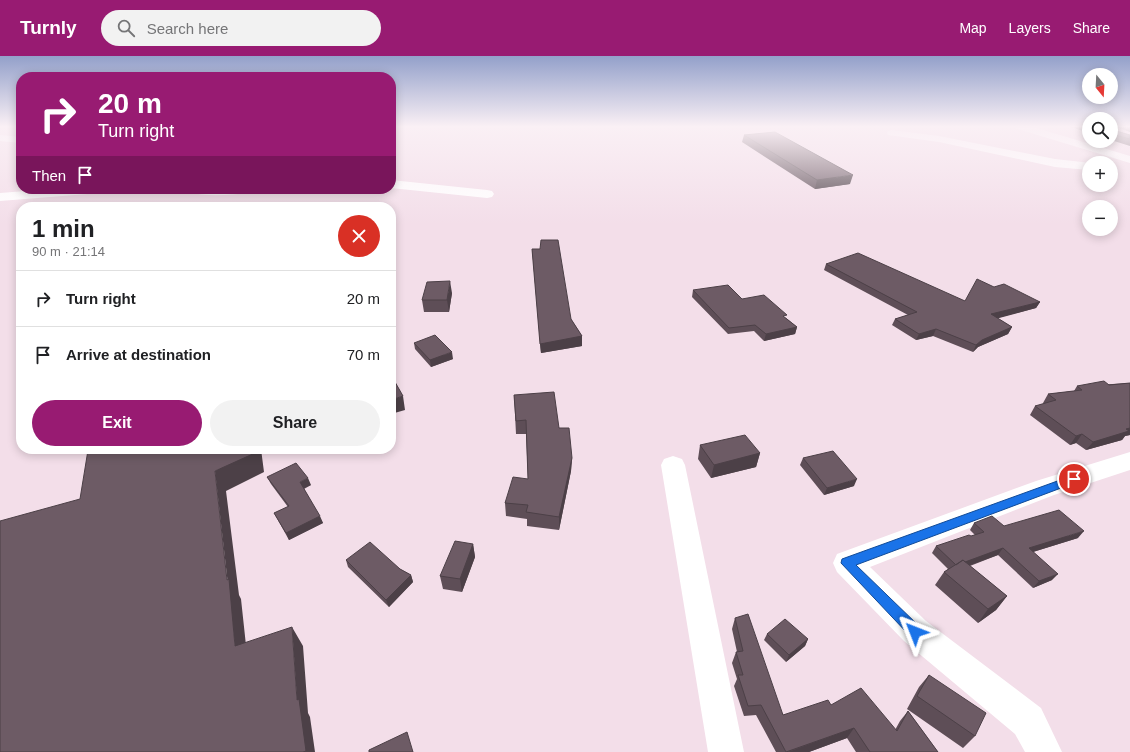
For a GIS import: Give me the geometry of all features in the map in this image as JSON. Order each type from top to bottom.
[{"type":"street","points":[[1033,158],[1055,163],[1082,165]]},
{"type":"street","points":[[396,185],[487,194]]},
{"type":"street","points":[[0,197],[38,194]]},
{"type":"street","points":[[1044,752],[1028,721],[915,632],[847,563],[1045,488],[1130,461]]},
{"type":"street","points":[[673,465],[726,752]]},
{"type":"building","points":[[782,158],[823,158],[853,175],[817,180]]},
{"type":"building","points":[[541,240],[558,240],[571,319],[582,336],[540,344],[532,249],[540,249]]},
{"type":"building","points":[[858,253],[965,301],[977,279],[994,287],[1004,284],[1040,302],[991,314],[1012,327],[982,340],[976,345],[936,329],[919,334],[895,319],[917,312],[826,264]]},
{"type":"building","points":[[450,281],[447,300],[422,300],[427,282]]},
{"type":"building","points":[[728,285],[742,299],[764,295],[787,315],[783,316],[797,327],[766,334],[755,325],[729,328],[693,290]]},
{"type":"building","points":[[435,335],[452,352],[430,360],[414,343]]},
{"type":"building","points":[[1104,381],[1109,385],[1130,383],[1130,428],[1126,429],[1129,431],[1093,442],[1082,434],[1076,436],[1035,406],[1056,400],[1048,394],[1082,390],[1077,386]]},
{"type":"building","points":[[396,384],[403,396],[396,398]]},
{"type":"building","points":[[554,392],[559,428],[569,428],[572,458],[559,517],[526,512],[528,505],[505,503],[513,477],[528,479],[526,420],[516,421],[514,395]]},
{"type":"building","points":[[745,435],[760,453],[714,465],[700,445]]},
{"type":"building","points":[[833,451],[857,479],[827,488],[803,458]]},
{"type":"building","points":[[87,454],[253,454],[215,471],[227,580],[229,579],[235,646],[292,627],[297,700],[299,699],[306,751],[0,752],[0,521],[80,499]]},
{"type":"building","points":[[296,463],[308,478],[300,482],[320,516],[286,533],[274,513],[289,506],[267,477]]},
{"type":"building","points":[[1059,510],[1084,531],[1029,548],[1058,574],[1039,581],[1003,548],[965,562],[963,560],[956,565],[936,546],[969,535],[971,536],[984,532],[974,523],[992,516],[1004,526]]},
{"type":"building","points":[[455,541],[473,544],[460,579],[440,576]]},
{"type":"building","points":[[370,542],[400,569],[411,575],[386,600],[346,560]]},
{"type":"building","points":[[963,560],[1007,596],[988,609],[944,572]]},
{"type":"building","points":[[748,614],[783,715],[828,700],[831,705],[861,688],[897,731],[908,711],[938,752],[870,752],[854,728],[786,752],[761,705],[748,706],[738,675],[743,675],[736,652],[743,651],[735,618]]},
{"type":"building","points":[[785,619],[808,639],[789,655],[767,634]]},
{"type":"building","points":[[929,675],[986,713],[975,736],[917,696]]},
{"type":"building","points":[[407,732],[413,752],[369,752],[369,750]]},
{"type":"route","points":[[915,632],[847,563],[1045,488],[1074,479]]}]
